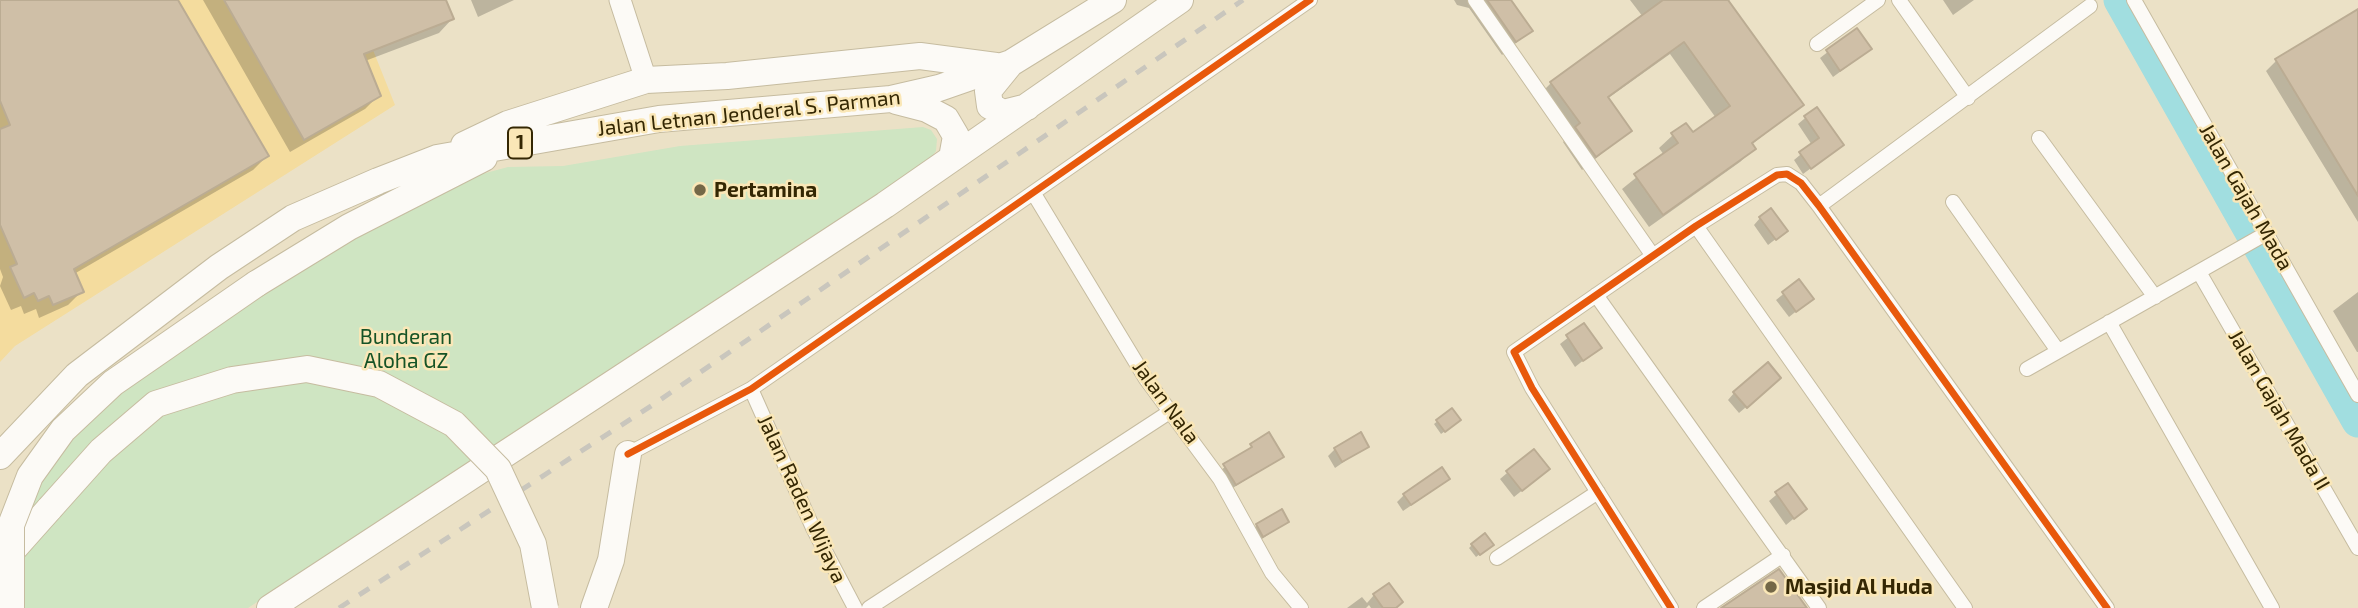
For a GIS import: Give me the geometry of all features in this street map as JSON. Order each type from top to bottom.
[{"type":"highway","name":"Jalan Letnan Jenderal S. Parman","points":[[0,456],[77,375],[219,267],[293,218],[437,158],[659,120],[891,99],[957,83],[1006,65],[1113,0]]},
{"type":"highway","points":[[270,608],[506,456],[1032,105],[1180,0]]},
{"type":"highway","points":[[437,158],[508,124],[646,80],[727,76],[920,56],[1006,65],[988,91],[990,106],[997,112],[1010,113],[1032,105]]},
{"type":"highway","points":[[891,99],[927,109],[946,119],[956,136],[952,158]]},
{"type":"highway","points":[[11,608],[11,524],[30,476],[63,430],[113,383],[256,284],[349,227],[505,147]]},
{"type":"highway","points":[[0,564],[101,451],[156,404],[232,380],[307,369],[379,384],[454,424],[498,469],[533,544],[545,608]]},
{"type":"highway","points":[[594,608],[611,560],[628,454]]},
{"type":"street","points":[[620,0],[646,80]]},
{"type":"street","points":[[628,454],[751,389],[1310,0]]},
{"type":"street","points":[[1475,0],[1653,256]]},
{"type":"street","points":[[1817,44],[1878,0]]},
{"type":"street","points":[[1899,0],[1968,98]]},
{"type":"street","name":"Jalan Gajah Mada","points":[[2134,0],[2263,236],[2358,395]]},
{"type":"street","points":[[1819,206],[2090,6]]},
{"type":"street","points":[[2039,138],[2155,297]]},
{"type":"street","points":[[1671,608],[1514,357],[1517,349],[1696,226],[1777,175],[1795,177],[1819,206],[2107,608]]},
{"type":"street","name":"Jalan Nala","points":[[1034,194],[1146,379],[1220,479],[1272,573],[1301,608]]},
{"type":"street","points":[[1953,202],[2058,351]]},
{"type":"street","points":[[1696,226],[1965,608]]},
{"type":"street","points":[[2027,369],[2263,236]]},
{"type":"street","name":"Jalan Gajah Mada II","points":[[2199,272],[2358,548]]},
{"type":"street","points":[[1596,295],[1819,608]]},
{"type":"street","points":[[2109,323],[2272,608]]},
{"type":"street","name":"Jalan Raden Wijaya","points":[[751,389],[813,528],[855,608]]},
{"type":"street","points":[[869,608],[1171,411]]},
{"type":"street","points":[[1497,558],[1598,492]]},
{"type":"street","points":[[1704,608],[1783,555]]},
{"type":"shaded area","points":[[0,0],[353,0],[395,105],[15,346],[0,362]]},
{"type":"green space","name":"Bunderan Aloha GZ","points":[[923,127],[931,130],[937,139],[936,151],[926,164],[248,608],[0,608],[28,501],[74,438],[125,389],[178,344],[441,185],[508,167],[563,166],[680,146]]},
{"type":"building","points":[[0,0],[178,0],[269,156],[74,269],[84,292],[53,305],[49,296],[38,301],[34,293],[24,298],[10,267],[17,264],[0,225],[0,129],[10,125],[0,101]]},
{"type":"building","points":[[224,0],[446,0],[454,19],[364,54],[381,96],[304,140]]},
{"type":"building","points":[[1487,0],[1511,0],[1533,31],[1516,42]]},
{"type":"building","points":[[1663,0],[1728,0],[1804,105],[1752,143],[1756,149],[1663,215],[1634,174],[1678,143],[1671,133],[1686,123],[1693,132],[1730,106],[1684,42],[1608,97],[1632,131],[1596,157],[1575,127],[1580,123],[1550,82]]},
{"type":"building","points":[[2358,9],[2358,196],[2275,59]]},
{"type":"building","points":[[1857,28],[1872,49],[1840,71],[1826,50]]},
{"type":"building","points":[[1817,107],[1844,145],[1811,169],[1799,152],[1819,138],[1804,116]]},
{"type":"building","points":[[1771,208],[1788,231],[1776,240],[1759,217]]},
{"type":"building","points":[[1799,279],[1814,299],[1796,312],[1782,292]]},
{"type":"building","points":[[1584,323],[1602,348],[1583,361],[1566,335]]},
{"type":"building","points":[[1768,362],[1781,378],[1747,408],[1733,392]]},
{"type":"building","points":[[1452,408],[1461,420],[1445,432],[1436,420]]},
{"type":"building","points":[[1269,432],[1284,457],[1236,485],[1223,464],[1252,447],[1250,444]]},
{"type":"building","points":[[1361,432],[1369,447],[1342,462],[1334,448]]},
{"type":"building","points":[[1534,449],[1550,469],[1522,491],[1506,471]]},
{"type":"building","points":[[1442,467],[1450,479],[1411,505],[1403,494]]},
{"type":"building","points":[[1788,483],[1807,509],[1794,519],[1775,492]]},
{"type":"building","points":[[1282,509],[1289,522],[1263,537],[1256,524]]},
{"type":"building","points":[[1485,533],[1494,545],[1480,555],[1471,544]]},
{"type":"building","name":"Masjid Al Huda","points":[[1779,569],[1807,608],[1721,608]]},
{"type":"building","points":[[1389,583],[1403,602],[1396,608],[1383,608],[1373,594]]},
{"type":"waterway","points":[[2120,0],[2358,421]]},
{"type":"railway","points":[[339,608],[654,404],[1243,0]]},
{"type":"cycle path","points":[[628,454],[751,389],[1310,0]]},
{"type":"cycle path","points":[[1671,608],[1532,388],[1514,352],[1696,226],[1777,175],[1787,174],[1801,183],[1819,206],[2107,608]]},
{"type":"place","name":"Pertamina","points":[[700,190]]},
{"type":"place","name":"Masjid Al Huda","points":[[1771,587]]}]
